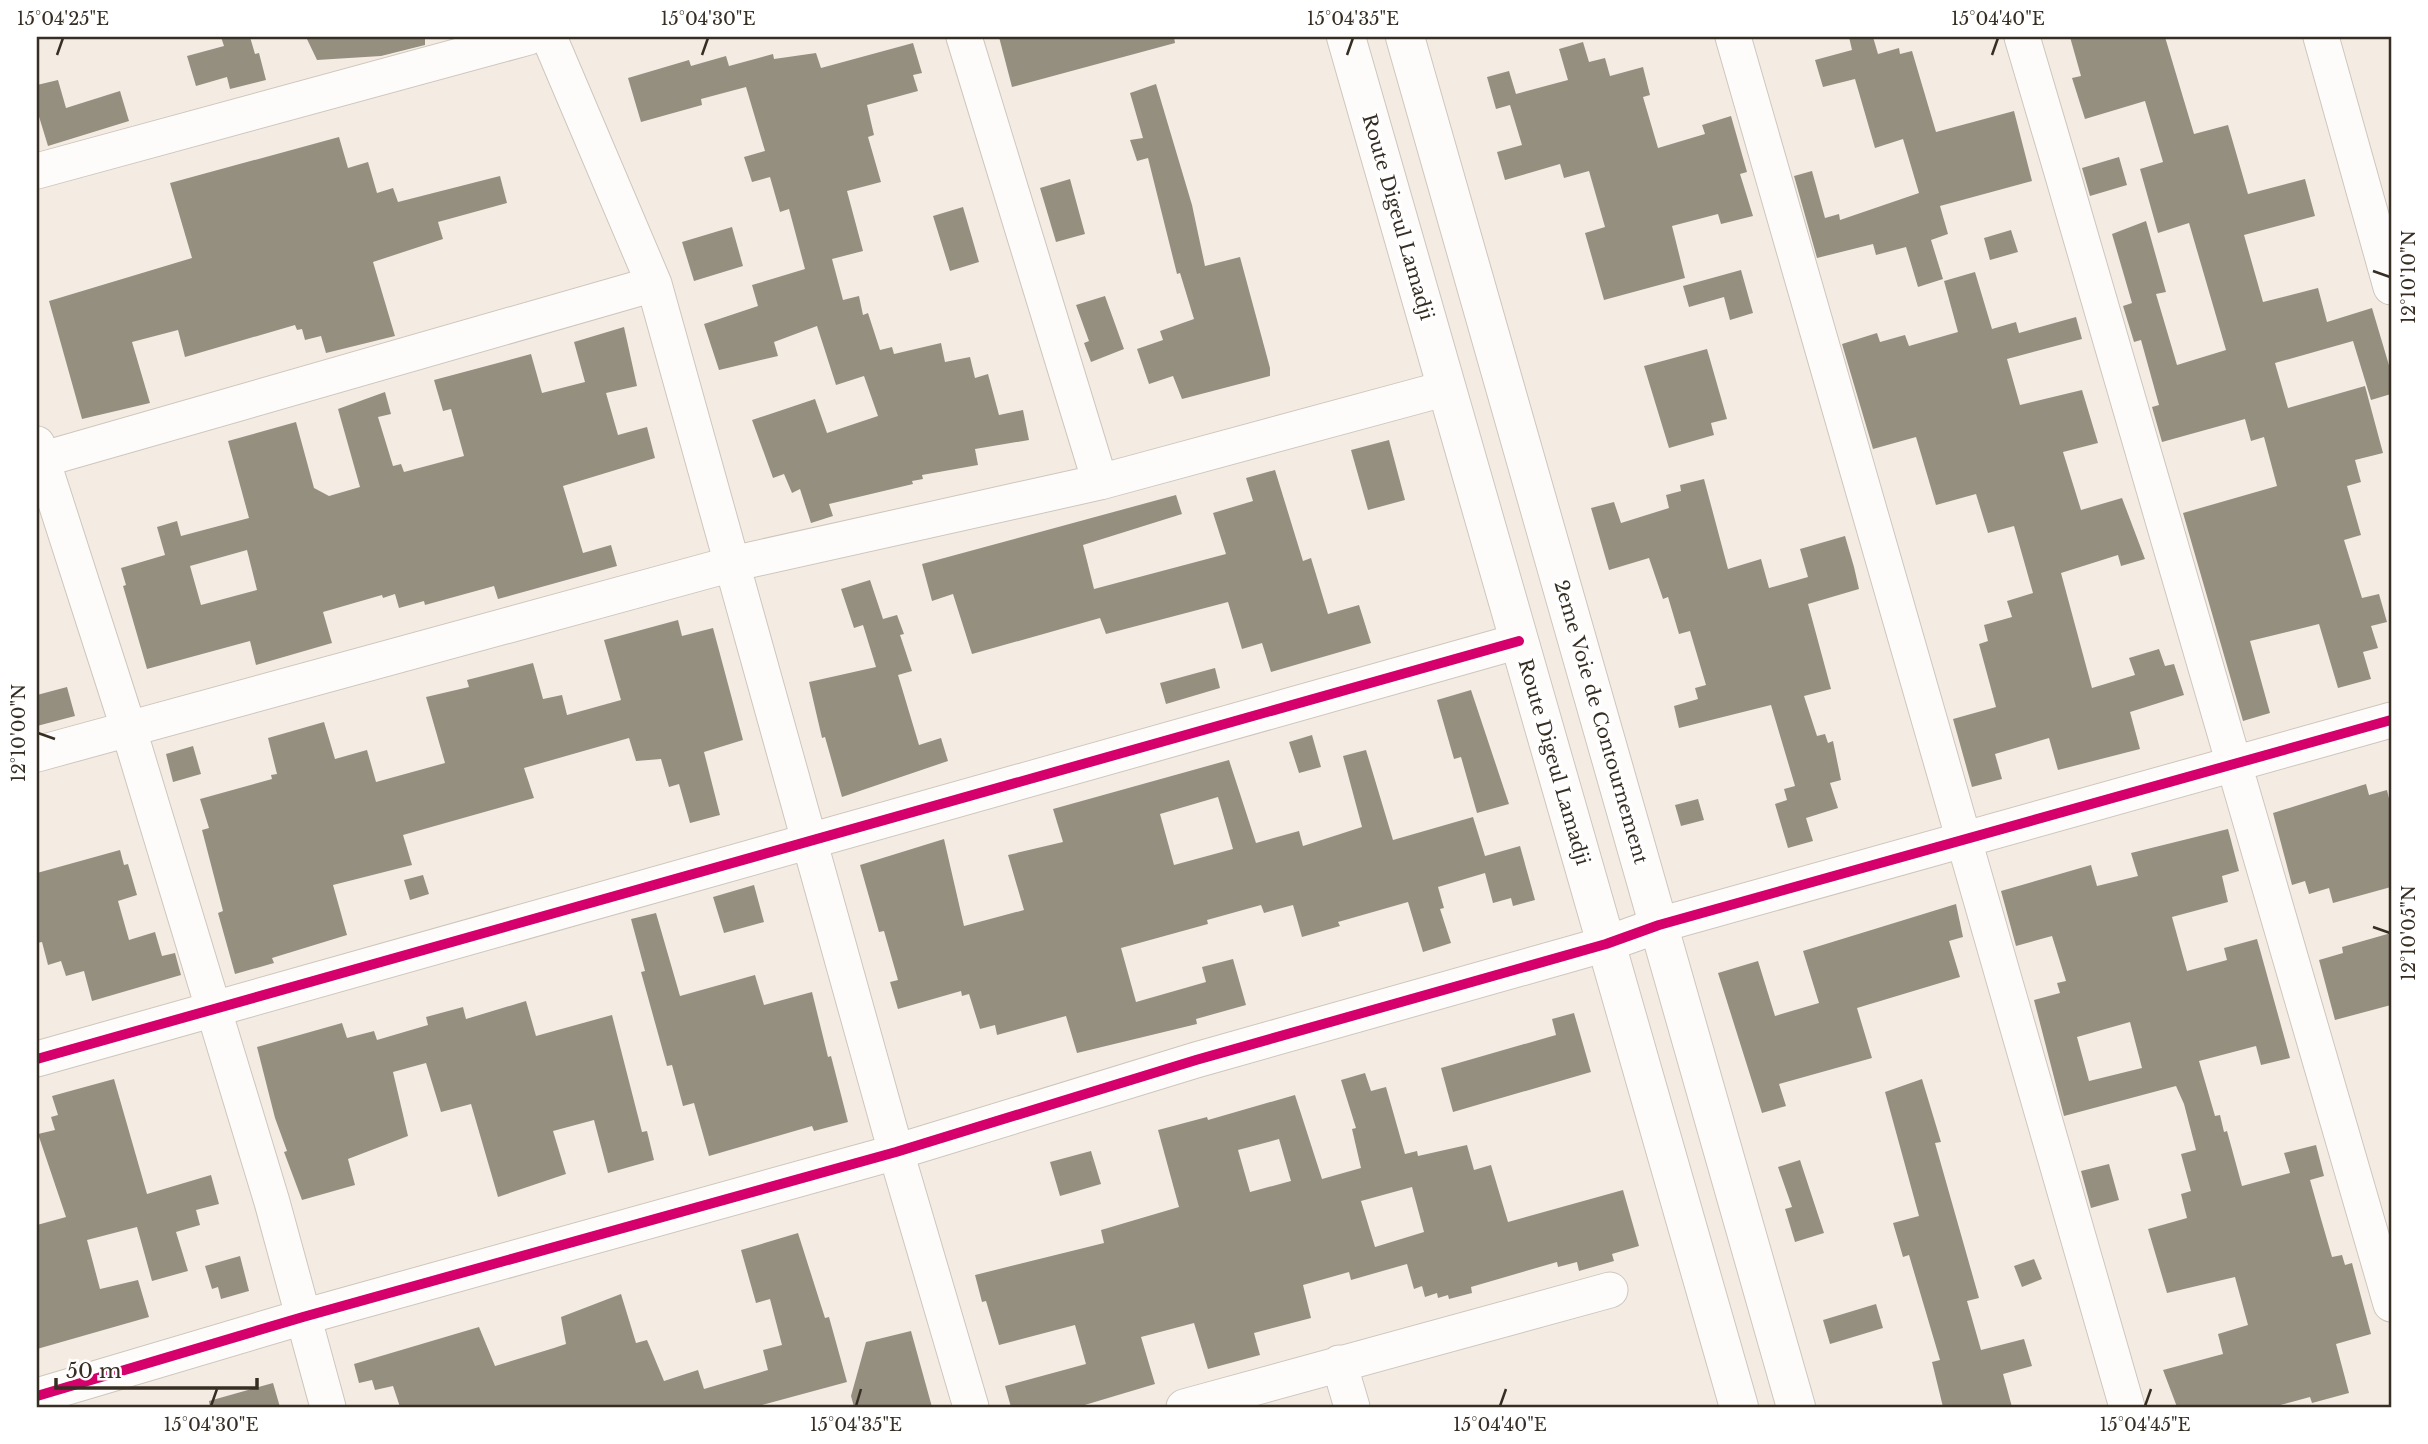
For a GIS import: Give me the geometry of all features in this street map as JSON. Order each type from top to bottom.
[{"type":"main road","name":"Route Digeul Lamadji","points":[[1346,37],[1739,1407]]},
{"type":"main road","name":"2eme Voie de Contournement","points":[[1405,37],[1796,1407]]},
{"type":"street","points":[[37,171],[529,37]]},
{"type":"street","points":[[549,37],[654,284],[811,839],[896,1152],[971,1407]]},
{"type":"street","points":[[964,37],[1100,482]]},
{"type":"street","points":[[1733,37],[2127,1407]]},
{"type":"street","points":[[2022,37],[2180,568],[2232,763],[2391,1304]]},
{"type":"street","points":[[2321,37],[2391,287]]},
{"type":"street","points":[[328,1407],[128,727],[38,455],[654,284]]},
{"type":"street","points":[[37,754],[732,564],[1100,482],[1447,388]]},
{"type":"street","points":[[37,1059],[1519,641]]},
{"type":"street","points":[[37,1396],[303,1317],[896,1152],[1196,1060],[1606,944],[1659,925],[2391,720]]},
{"type":"street","points":[[1184,1407],[1609,1290]]},
{"type":"street","points":[[1339,1363],[1352,1407]]},
{"type":"building","points":[[221,37],[250,37],[255,54],[259,53],[266,80],[230,89],[227,77],[196,86],[187,56],[224,46]]},
{"type":"building","points":[[306,37],[425,37],[425,45],[381,56],[317,60]]},
{"type":"building","points":[[999,37],[1174,37],[1175,43],[1012,87]]},
{"type":"building","points":[[1849,37],[1873,37],[1878,54],[1899,48],[1900,54],[1912,51],[1936,132],[2014,111],[2032,181],[1940,206],[1948,234],[1931,240],[1943,279],[1918,287],[1906,247],[1876,255],[1873,244],[1817,258],[1794,176],[1812,171],[1825,218],[1839,214],[1840,220],[1919,193],[1903,139],[1875,148],[1855,79],[1823,87],[1815,60],[1852,50]]},
{"type":"building","points":[[2070,37],[2165,37],[2194,134],[2228,125],[2248,194],[2305,179],[2315,216],[2244,235],[2263,302],[2318,288],[2327,322],[2372,308],[2391,372],[2391,394],[2371,400],[2353,341],[2275,363],[2288,408],[2365,386],[2383,453],[2355,460],[2361,482],[2347,486],[2361,535],[2344,540],[2362,598],[2379,594],[2387,622],[2371,626],[2378,648],[2363,652],[2371,679],[2338,688],[2319,624],[2250,641],[2270,713],[2243,721],[2183,513],[2277,486],[2264,437],[2251,441],[2245,419],[2162,442],[2152,407],[2159,405],[2141,340],[2134,342],[2123,306],[2132,303],[2112,234],[2146,221],[2166,292],[2156,294],[2177,365],[2226,350],[2189,223],[2158,233],[2140,169],[2163,162],[2145,101],[2085,119],[2072,78],[2081,76]]},
{"type":"building","points":[[1583,42],[1589,62],[1605,58],[1610,76],[1643,67],[1650,95],[1643,97],[1658,148],[1705,134],[1702,125],[1731,116],[1747,172],[1740,174],[1753,216],[1721,224],[1718,214],[1672,226],[1685,278],[1604,300],[1585,233],[1605,227],[1589,171],[1564,178],[1560,164],[1505,180],[1497,152],[1522,145],[1510,105],[1496,109],[1487,77],[1509,71],[1516,94],[1568,80],[1559,49]]},
{"type":"building","points":[[913,43],[922,73],[913,75],[918,91],[867,105],[874,135],[868,137],[881,182],[847,191],[863,251],[832,259],[843,300],[859,296],[863,315],[868,313],[880,350],[892,347],[894,354],[941,343],[945,362],[970,357],[975,378],[988,374],[999,415],[1023,410],[1029,440],[975,449],[978,465],[922,475],[923,479],[912,481],[913,484],[829,504],[833,516],[811,523],[800,489],[792,493],[784,474],[773,478],[752,420],[815,399],[827,433],[878,416],[864,376],[836,385],[817,326],[774,342],[778,356],[719,370],[704,324],[758,306],[752,285],[805,269],[789,209],[780,212],[770,177],[752,182],[744,157],[765,151],[746,87],[701,99],[702,105],[641,122],[628,78],[689,60],[691,66],[726,56],[729,66],[773,54],[774,59],[816,53],[821,68]]},
{"type":"building","points":[[58,80],[66,108],[120,91],[129,121],[48,146],[37,110],[37,85]]},
{"type":"building","points":[[1156,84],[1192,205],[1205,266],[1240,257],[1270,368],[1270,376],[1182,399],[1173,376],[1149,384],[1137,349],[1163,340],[1160,331],[1194,319],[1180,273],[1177,274],[1148,158],[1137,161],[1130,140],[1143,138],[1130,93]]},
{"type":"building","points":[[339,137],[348,168],[368,162],[377,193],[393,188],[398,202],[500,176],[507,203],[438,222],[443,239],[373,262],[395,336],[326,353],[321,336],[305,340],[302,329],[297,330],[295,325],[185,357],[178,330],[132,342],[150,403],[82,419],[49,301],[192,258],[170,183]]},
{"type":"building","points":[[2119,157],[2127,185],[2090,196],[2082,168]]},
{"type":"building","points":[[1070,179],[1085,234],[1056,242],[1040,188]]},
{"type":"building","points":[[963,207],[979,262],[950,271],[933,216]]},
{"type":"building","points":[[732,227],[743,266],[694,281],[682,242]]},
{"type":"building","points":[[2011,230],[2018,252],[1990,260],[1984,238]]},
{"type":"building","points":[[1741,270],[1753,313],[1730,320],[1724,297],[1689,307],[1683,286]]},
{"type":"building","points":[[1975,272],[1992,329],[2016,322],[2019,333],[2076,317],[2082,339],[2007,359],[2020,405],[2082,390],[2098,443],[2063,452],[2081,510],[2122,498],[2145,559],[2121,566],[2118,555],[2061,573],[2092,688],[2135,675],[2129,658],[2159,649],[2165,666],[2174,664],[2184,695],[2130,712],[2140,749],[2058,770],[2049,738],[1995,754],[2002,779],[1972,787],[1953,719],[1996,707],[1979,644],[1988,641],[1984,625],[2012,617],[2007,601],[2033,593],[2014,526],[1988,533],[1976,494],[1936,505],[1916,437],[1873,449],[1842,344],[1877,333],[1880,342],[1905,335],[1909,346],[1958,332],[1944,281]]},
{"type":"building","points":[[1105,296],[1124,349],[1091,362],[1084,343],[1089,341],[1076,305]]},
{"type":"building","points":[[624,327],[637,386],[606,393],[618,435],[647,427],[655,458],[563,486],[583,553],[611,545],[617,566],[498,599],[494,586],[425,605],[424,601],[399,608],[395,594],[383,598],[382,595],[323,612],[332,643],[256,665],[250,641],[147,669],[123,586],[126,585],[121,568],[165,555],[157,527],[177,521],[181,536],[249,518],[228,441],[296,422],[314,488],[329,496],[360,487],[338,409],[385,392],[391,414],[378,417],[393,466],[401,464],[404,472],[464,456],[451,409],[443,411],[434,380],[531,354],[542,393],[585,382],[574,342]],"holes":[[[247,550],[257,590],[201,605],[190,566]]]},
{"type":"building","points":[[1707,349],[1727,419],[1711,423],[1714,435],[1669,448],[1644,366]]},
{"type":"building","points":[[1389,440],[1405,500],[1368,510],[1351,450]]},
{"type":"building","points":[[1275,470],[1303,561],[1311,558],[1328,614],[1359,605],[1371,643],[1271,672],[1262,643],[1242,649],[1228,602],[1106,634],[1100,618],[972,654],[953,594],[932,601],[922,564],[1176,495],[1182,514],[1083,545],[1094,589],[1226,554],[1213,513],[1253,501],[1246,478]]},
{"type":"building","points":[[1704,479],[1728,569],[1761,559],[1769,588],[1808,577],[1800,549],[1845,536],[1854,567],[1859,589],[1808,604],[1831,689],[1804,696],[1817,736],[1825,734],[1828,743],[1833,741],[1841,780],[1830,783],[1838,808],[1806,818],[1813,841],[1788,848],[1775,804],[1787,800],[1784,789],[1795,786],[1771,705],[1679,728],[1674,706],[1698,699],[1695,688],[1706,685],[1690,631],[1679,634],[1668,597],[1663,599],[1649,558],[1609,570],[1591,508],[1614,502],[1621,523],[1669,508],[1666,495],[1681,491],[1680,485]]},
{"type":"building","points":[[870,580],[883,619],[897,615],[904,634],[900,635],[912,671],[898,675],[919,745],[941,738],[948,761],[842,797],[825,737],[822,738],[809,682],[876,667],[863,625],[854,628],[841,589]]},
{"type":"building","points":[[678,620],[682,636],[713,628],[743,740],[704,752],[720,815],[690,823],[679,784],[669,787],[661,759],[636,761],[629,738],[524,768],[534,798],[403,835],[412,865],[333,885],[347,935],[272,958],[274,963],[235,974],[218,913],[223,911],[202,830],[209,828],[200,799],[272,779],[271,775],[277,774],[268,738],[324,722],[335,759],[367,750],[376,782],[445,763],[426,697],[469,687],[467,680],[533,663],[543,699],[562,695],[567,715],[621,700],[604,640]]},
{"type":"building","points":[[1215,668],[1220,688],[1166,704],[1160,683]]},
{"type":"building","points":[[67,687],[75,716],[37,726],[37,695]]},
{"type":"building","points":[[1471,690],[1509,804],[1477,813],[1461,757],[1454,759],[1437,700]]},
{"type":"building","points":[[1312,735],[1321,767],[1299,773],[1289,742]]},
{"type":"building","points":[[193,746],[201,774],[173,782],[166,754]]},
{"type":"building","points":[[1366,750],[1393,840],[1473,817],[1485,856],[1520,846],[1535,900],[1513,906],[1511,898],[1493,903],[1485,873],[1438,887],[1444,908],[1440,909],[1451,943],[1423,952],[1408,902],[1338,922],[1340,926],[1302,937],[1293,905],[1264,913],[1261,905],[1207,920],[1208,924],[1121,948],[1136,1002],[1206,982],[1202,967],[1233,959],[1246,1005],[1196,1019],[1197,1024],[1077,1053],[1066,1016],[997,1035],[995,1025],[980,1029],[969,994],[962,996],[961,991],[898,1009],[890,982],[898,980],[884,931],[879,932],[860,865],[944,839],[964,926],[1024,910],[1008,855],[1063,842],[1053,809],[1229,760],[1256,843],[1299,831],[1303,846],[1362,827],[1343,756]],"holes":[[[1218,797],[1233,849],[1174,865],[1160,814]]]},
{"type":"building","points":[[2366,784],[2369,795],[2387,790],[2391,807],[2391,887],[2333,903],[2329,888],[2309,894],[2305,881],[2292,885],[2273,813]]},
{"type":"building","points":[[1698,799],[1704,820],[1681,826],[1675,805]]},
{"type":"building","points":[[2228,829],[2239,871],[2222,876],[2228,902],[2172,917],[2187,971],[2227,960],[2224,948],[2257,939],[2290,1058],[2261,1065],[2256,1046],[2199,1061],[2215,1116],[2220,1115],[2224,1132],[2227,1131],[2242,1186],[2290,1173],[2284,1153],[2316,1145],[2324,1176],[2310,1180],[2332,1257],[2342,1255],[2345,1265],[2352,1263],[2371,1334],[2336,1344],[2349,1393],[2312,1403],[2310,1397],[2273,1407],[2177,1407],[2163,1370],[2223,1354],[2218,1334],[2248,1325],[2235,1277],[2167,1293],[2148,1229],[2187,1218],[2181,1194],[2191,1191],[2181,1154],[2196,1150],[2184,1104],[2176,1086],[2064,1116],[2034,1000],[2060,993],[2057,983],[2066,981],[2052,936],[2016,946],[2001,891],[2091,865],[2097,886],[2138,876],[2131,853]],"holes":[[[2130,1022],[2142,1068],[2089,1081],[2077,1037]]]},
{"type":"building","points":[[120,850],[124,865],[128,864],[137,895],[118,901],[129,940],[155,932],[162,956],[175,953],[181,975],[92,1001],[84,971],[66,976],[61,961],[48,965],[42,942],[37,943],[37,873]]},
{"type":"building","points":[[423,875],[429,894],[410,900],[404,880]]},
{"type":"building","points":[[754,885],[764,922],[724,933],[713,897]]},
{"type":"building","points":[[1956,904],[1963,937],[1949,941],[1960,977],[1857,1008],[1872,1058],[1779,1084],[1786,1106],[1762,1113],[1718,973],[1758,961],[1775,1016],[1819,1003],[1803,951]]},
{"type":"building","points":[[656,913],[680,996],[755,975],[764,1005],[812,992],[848,1122],[814,1131],[812,1126],[709,1156],[694,1103],[683,1106],[672,1065],[667,1066],[641,972],[645,971],[631,919]]},
{"type":"building","points":[[2391,933],[2391,1005],[2335,1020],[2319,960],[2343,953],[2342,947]]},
{"type":"building","points":[[526,1001],[536,1036],[612,1015],[642,1132],[647,1131],[654,1160],[608,1173],[594,1120],[553,1131],[566,1174],[498,1197],[471,1104],[441,1112],[426,1063],[393,1072],[408,1136],[348,1159],[355,1185],[302,1200],[284,1152],[287,1151],[275,1118],[257,1047],[342,1023],[347,1038],[374,1031],[377,1040],[428,1025],[426,1017],[463,1007],[466,1019]]},
{"type":"building","points":[[1574,1013],[1591,1072],[1453,1112],[1441,1068],[1556,1035],[1552,1019]]},
{"type":"building","points":[[1365,1073],[1371,1091],[1386,1087],[1405,1154],[1417,1151],[1418,1156],[1467,1145],[1474,1170],[1491,1165],[1508,1222],[1623,1190],[1639,1246],[1612,1254],[1614,1261],[1579,1271],[1577,1262],[1558,1267],[1557,1262],[1471,1287],[1472,1293],[1449,1299],[1448,1295],[1438,1298],[1437,1293],[1425,1297],[1422,1286],[1414,1289],[1407,1264],[1351,1280],[1349,1272],[1303,1285],[1311,1318],[1254,1333],[1260,1355],[1208,1369],[1194,1323],[1141,1337],[1155,1384],[1078,1407],[1011,1407],[1005,1386],[1086,1364],[1075,1325],[999,1345],[986,1301],[982,1302],[975,1275],[1104,1243],[1101,1230],[1179,1207],[1158,1130],[1207,1117],[1208,1120],[1295,1095],[1322,1179],[1361,1168],[1352,1129],[1356,1128],[1341,1080]],"holes":[[[1279,1139],[1291,1181],[1250,1192],[1238,1150]],[[1412,1187],[1424,1232],[1375,1247],[1361,1201]]]},
{"type":"building","points":[[114,1079],[147,1194],[211,1175],[219,1204],[196,1210],[200,1225],[176,1232],[188,1271],[152,1281],[137,1227],[87,1240],[100,1289],[138,1280],[149,1317],[37,1349],[37,1225],[66,1217],[38,1134],[55,1130],[51,1117],[58,1115],[52,1096]]},
{"type":"building","points":[[1922,1079],[1941,1142],[1935,1143],[1979,1298],[1967,1301],[1981,1350],[2024,1339],[2032,1366],[2003,1374],[2012,1407],[1943,1407],[1932,1362],[1940,1360],[1909,1255],[1903,1257],[1893,1223],[1919,1216],[1885,1092]]},
{"type":"building","points":[[1091,1151],[1101,1184],[1060,1196],[1050,1162]]},
{"type":"building","points":[[1800,1160],[1824,1233],[1795,1242],[1785,1209],[1792,1207],[1778,1167]]},
{"type":"building","points":[[2109,1164],[2119,1200],[2091,1208],[2081,1171]]},
{"type":"building","points":[[798,1233],[825,1318],[829,1317],[847,1382],[755,1407],[400,1407],[393,1386],[375,1390],[372,1380],[359,1383],[354,1364],[479,1327],[495,1366],[566,1344],[561,1317],[621,1294],[636,1343],[647,1340],[664,1381],[698,1370],[704,1389],[768,1370],[763,1350],[782,1345],[770,1299],[756,1303],[741,1250]]},
{"type":"building","points":[[240,1256],[249,1291],[221,1299],[218,1287],[212,1289],[205,1266]]},
{"type":"building","points":[[2034,1259],[2042,1279],[2022,1287],[2014,1266]]},
{"type":"building","points":[[1876,1304],[1883,1328],[1830,1344],[1823,1320]]},
{"type":"building","points":[[911,1331],[932,1407],[854,1407],[851,1396],[866,1342]]},
{"type":"building","points":[[273,1383],[280,1407],[210,1407],[209,1401]]},
{"type":"cycle path","points":[[37,1059],[1519,641]]},
{"type":"cycle path","points":[[37,1396],[303,1317],[896,1152],[1196,1060],[1606,944],[1659,925],[2391,720]]}]
